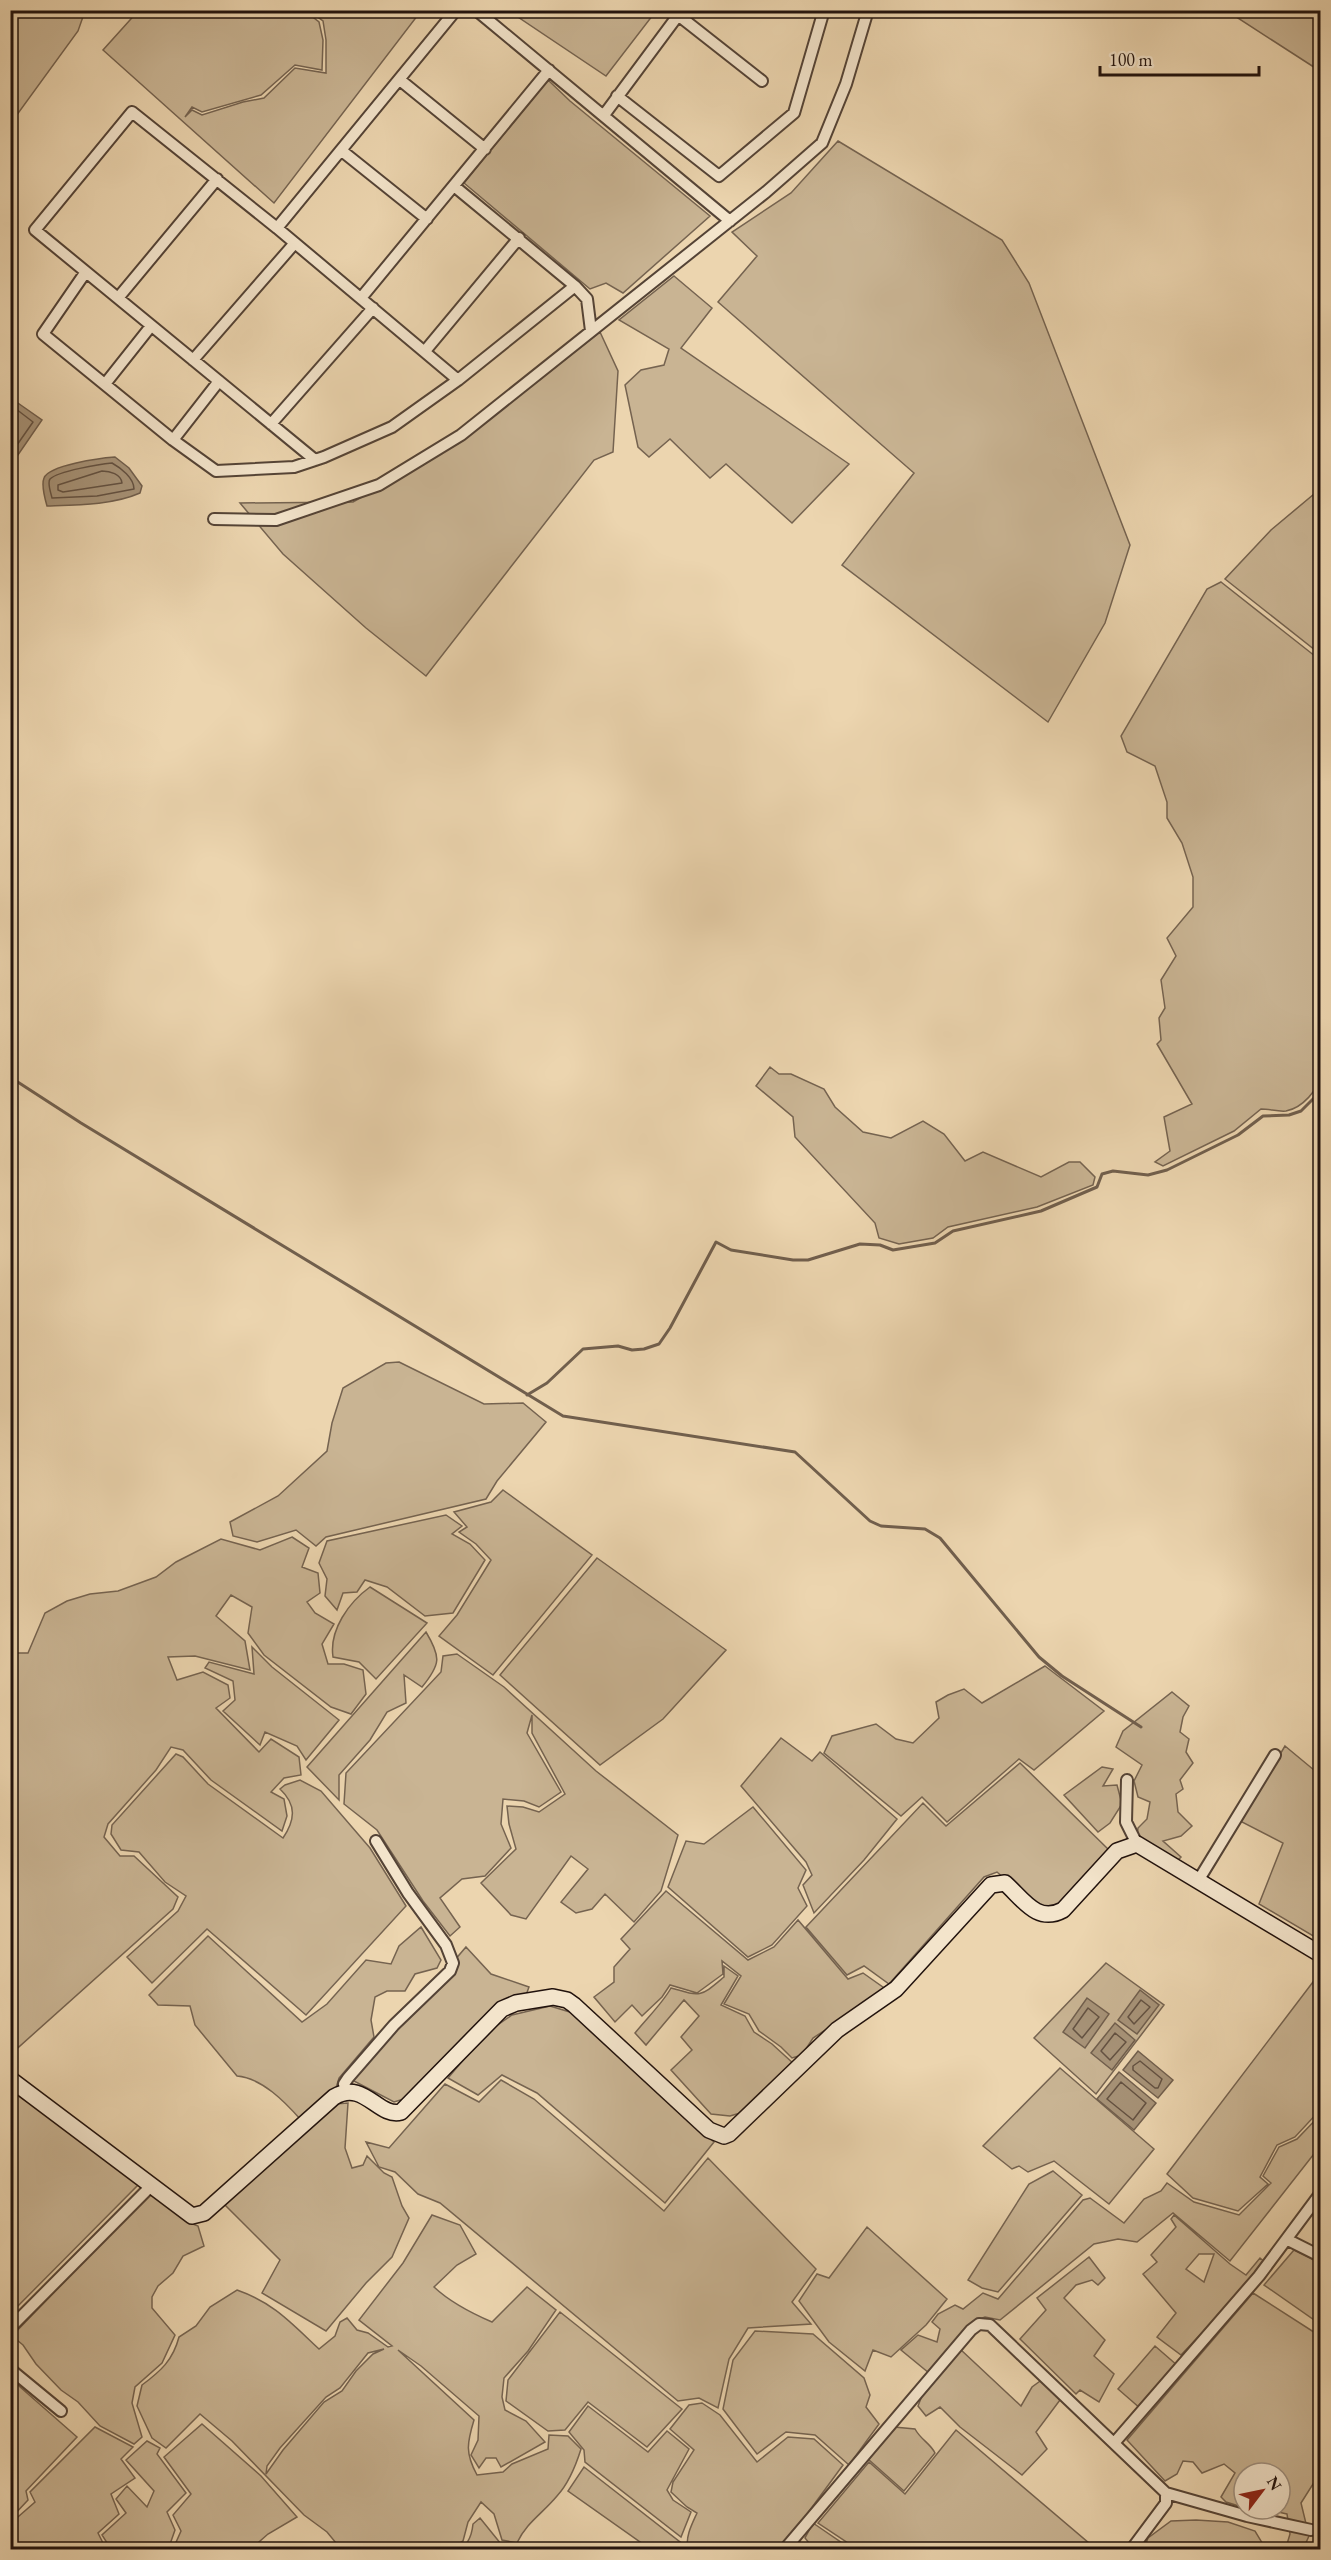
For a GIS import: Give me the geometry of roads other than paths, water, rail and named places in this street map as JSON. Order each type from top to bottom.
[{"type":"street","points":[[277,228],[456,10]]},
{"type":"street","points":[[477,10],[730,221]]},
{"type":"street","points":[[617,96],[719,176],[794,113],[824,10]]},
{"type":"street","points":[[214,519],[276,520],[379,485],[461,435],[730,221],[822,143],[846,84],[868,10]]},
{"type":"street","points":[[604,116],[680,13],[762,81]]},
{"type":"street","points":[[362,298],[549,70]]},
{"type":"street","points":[[400,80],[485,148]]},
{"type":"street","points":[[315,460],[35,230],[132,112],[277,228],[458,380]]},
{"type":"street","points":[[342,151],[427,219]]},
{"type":"street","points":[[118,298],[217,179]]},
{"type":"street","points":[[454,186],[575,286],[587,299],[591,331]]},
{"type":"street","points":[[425,351],[519,238]]},
{"type":"street","points":[[194,360],[294,244]]},
{"type":"street","points":[[85,273],[43,334],[173,440],[216,471],[294,466],[315,460],[392,427],[458,380],[575,286]]},
{"type":"street","points":[[271,424],[373,308]]},
{"type":"street","points":[[105,384],[151,326]]},
{"type":"street","points":[[173,440],[219,381]]},
{"type":"street","points":[[1198,1881],[1275,1755]]},
{"type":"street","points":[[1127,1780],[1126,1822],[1137,1844],[1320,1954]]},
{"type":"street","points":[[346,2092],[344,2084],[348,2078],[394,2025],[450,1971],[453,1963],[446,1945],[408,1893],[376,1841]]},
{"type":"street","points":[[10,2079],[192,2216],[200,2216],[334,2097],[346,2092],[359,2093],[398,2113],[422,2093],[502,2009],[516,2003],[554,1997],[574,2005],[709,2130],[724,2136],[729,2134],[826,2040],[896,1989],[991,1885],[1005,1883],[1040,1914],[1051,1916],[1063,1910],[1117,1851],[1137,1844]]},
{"type":"street","points":[[10,2328],[152,2185]]},
{"type":"street","points":[[1115,2442],[1259,2276],[1320,2194]]},
{"type":"street","points":[[1288,2240],[1320,2256]]},
{"type":"street","points":[[784,2550],[971,2330],[980,2324],[990,2325],[1166,2493],[1247,2516],[1311,2530]]},
{"type":"street","points":[[10,2369],[61,2411]]},
{"type":"street","points":[[1131,2550],[1166,2503],[1166,2493]]},
{"type":"water","points":[[15,401],[42,420],[11,465],[11,407]]},
{"type":"water","points":[[115,457],[129,468],[142,486],[140,493],[107,502],[47,506],[43,484],[48,473],[76,463]]},
{"type":"water","points":[[1140,1990],[1159,2005],[1137,2034],[1118,2020]]},
{"type":"water","points":[[1087,1998],[1109,2014],[1085,2048],[1063,2032]]},
{"type":"water","points":[[1115,2023],[1135,2040],[1112,2070],[1091,2053]]},
{"type":"water","points":[[1138,2051],[1173,2080],[1158,2098],[1123,2070]]},
{"type":"water","points":[[1119,2072],[1156,2103],[1134,2130],[1097,2099]]},
{"type":"waterway","points":[[10,1077],[81,1123],[563,1416],[795,1452],[870,1521],[881,1526],[925,1529],[940,1538],[1039,1657],[1062,1676],[1141,1727]]},
{"type":"waterway","points":[[527,1395],[547,1383],[583,1349],[618,1346],[632,1350],[659,1344],[716,1242],[731,1250],[793,1260],[808,1260],[860,1244],[880,1245],[893,1250],[935,1243],[953,1231],[1041,1211],[1097,1187],[1102,1174],[1113,1171],[1148,1175],[1167,1170],[1238,1135],[1263,1116],[1289,1115],[1301,1111],[1318,1094],[1320,1088]]}]
